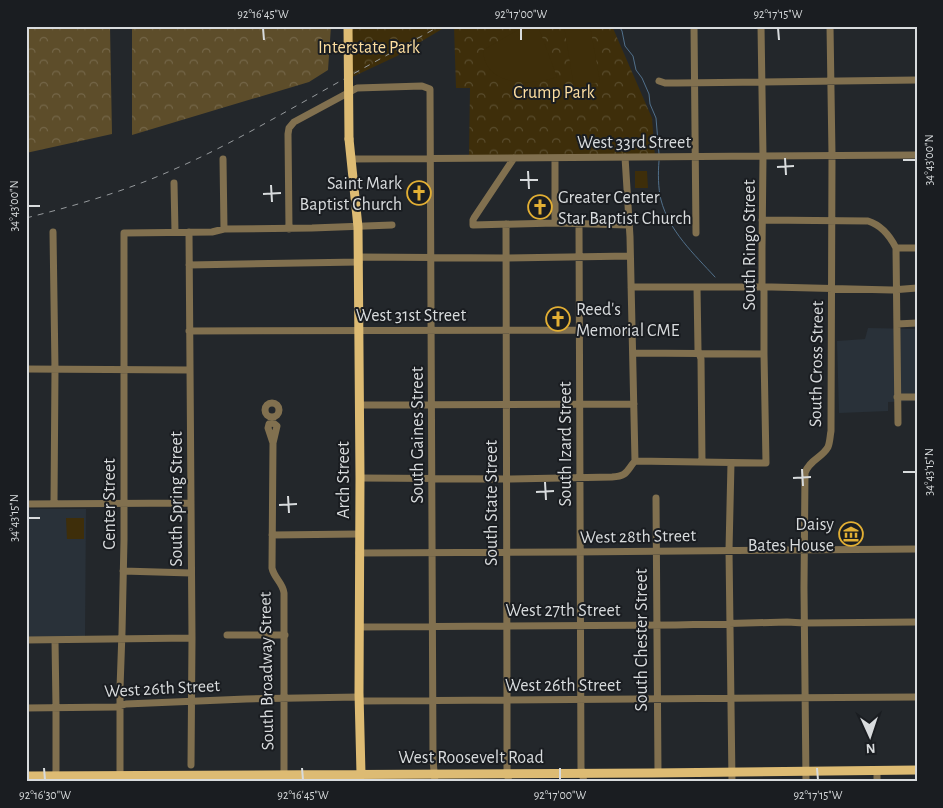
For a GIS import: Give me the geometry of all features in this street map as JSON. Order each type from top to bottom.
[{"type":"main road","name":"Arch Street","points":[[348,26],[349,139],[358,227],[359,260],[359,699],[361,778]]},
{"type":"main road","name":"West Roosevelt Road","points":[[26,776],[55,779],[122,777],[658,777],[732,772],[917,770]]},
{"type":"street","points":[[694,26],[696,233]]},
{"type":"street","name":"South Ringo Street","points":[[731,463],[766,463],[762,249],[761,26]]},
{"type":"street","name":"South Cross Street","points":[[806,782],[804,474],[808,465],[827,448],[830,439],[832,155],[830,26]]},
{"type":"street","points":[[659,81],[665,83],[694,83],[917,80]]},
{"type":"street","name":"South Gaines Street","points":[[289,229],[288,134],[289,128],[297,120],[357,88],[422,86],[430,89],[433,769],[435,778]]},
{"type":"street","name":"West 33rd Street","points":[[351,159],[917,155]]},
{"type":"street","points":[[360,478],[506,479],[622,476],[626,472],[635,461],[629,225],[625,157]]},
{"type":"street","points":[[223,158],[224,229]]},
{"type":"street","points":[[514,158],[472,220],[473,225],[555,223],[629,225]]},
{"type":"street","points":[[555,158],[555,223]]},
{"type":"street","points":[[174,183],[175,232],[212,232],[224,229],[358,227],[392,224]]},
{"type":"street","points":[[762,220],[831,222],[862,220],[874,223],[887,234],[896,248],[898,423]]},
{"type":"street","name":"South State Street","points":[[506,224],[508,777]]},
{"type":"street","name":"South Izard Street","points":[[579,225],[581,768],[583,777]]},
{"type":"street","points":[[53,232],[54,503]]},
{"type":"street","name":"Center Street","points":[[122,777],[120,707],[124,504],[124,233],[175,232]]},
{"type":"street","name":"South Spring Street","points":[[189,232],[192,573],[191,765]]},
{"type":"street","points":[[896,248],[917,248]]},
{"type":"street","points":[[189,265],[431,257],[630,256]]},
{"type":"street","points":[[631,287],[917,288]]},
{"type":"street","points":[[697,287],[698,353],[701,359],[702,462]]},
{"type":"street","points":[[897,324],[917,323]]},
{"type":"street","name":"West 31st Street","points":[[189,331],[632,330]]},
{"type":"street","points":[[633,353],[764,354]]},
{"type":"street","points":[[26,369],[190,370]]},
{"type":"street","points":[[897,397],[917,397]]},
{"type":"street","points":[[359,405],[634,404]]},
{"type":"street","name":"South Broadway Street","points":[[272,420],[268,428],[273,443],[272,571],[284,588],[284,778]]},
{"type":"street","points":[[635,461],[731,463],[729,550],[732,782]]},
{"type":"street","name":"South Chester Street","points":[[656,498],[658,777]]},
{"type":"street","points":[[26,504],[191,503]]},
{"type":"street","points":[[272,535],[359,534]]},
{"type":"street","name":"West 28th Street","points":[[359,553],[917,549]]},
{"type":"street","points":[[123,571],[192,573]]},
{"type":"street","name":"West 27th Street","points":[[359,627],[917,622]]},
{"type":"street","points":[[227,635],[285,635]]},
{"type":"street","points":[[26,640],[192,638]]},
{"type":"street","points":[[55,640],[55,779]]},
{"type":"street","name":"West 26th Street","points":[[26,708],[120,707],[126,704],[246,698],[433,701],[917,697]]},
{"type":"street","points":[[877,771],[877,782]]},
{"type":"shaded area","points":[[868,328],[917,329],[917,401],[888,402],[888,411],[839,413],[837,341],[865,339]]},
{"type":"shaded area","points":[[26,509],[86,509],[85,637],[26,637]]},
{"type":"green space","points":[[26,26],[110,26],[112,134],[26,153]]},
{"type":"green space","points":[[132,26],[331,26],[328,70],[309,82],[132,135]]},
{"type":"green space","name":"Interstate Park","points":[[348,26],[447,26],[397,56],[348,79]]},
{"type":"green space","name":"Crump Park","points":[[454,26],[612,26],[652,118],[655,157],[469,158],[470,88],[456,88]]},
{"type":"green space","points":[[525,26],[538,26],[557,77],[535,82],[511,81],[500,77],[492,71],[486,62],[483,50]]},
{"type":"green space","points":[[564,26],[590,26],[600,82],[574,87]]},
{"type":"green space","points":[[635,171],[647,171],[648,188],[635,188]]},
{"type":"green space","points":[[66,518],[84,518],[84,539],[67,539]]},
{"type":"waterway","points":[[619,26],[625,46],[633,56],[636,70],[649,94],[650,104],[656,118],[659,154]]},
{"type":"waterway","points":[[659,161],[658,180],[660,195],[670,222],[683,242],[715,277]]},
{"type":"railway","points":[[26,218],[122,190],[195,160],[440,26]]},
{"type":"place","name":"Saint Mark Baptist Church","points":[[419,193]]},
{"type":"place","name":"Greater Center Star Baptist Church","points":[[540,207]]},
{"type":"place","name":"Reed's Memorial CME","points":[[558,319]]},
{"type":"place","name":"Daisy Bates House","points":[[851,534]]}]
